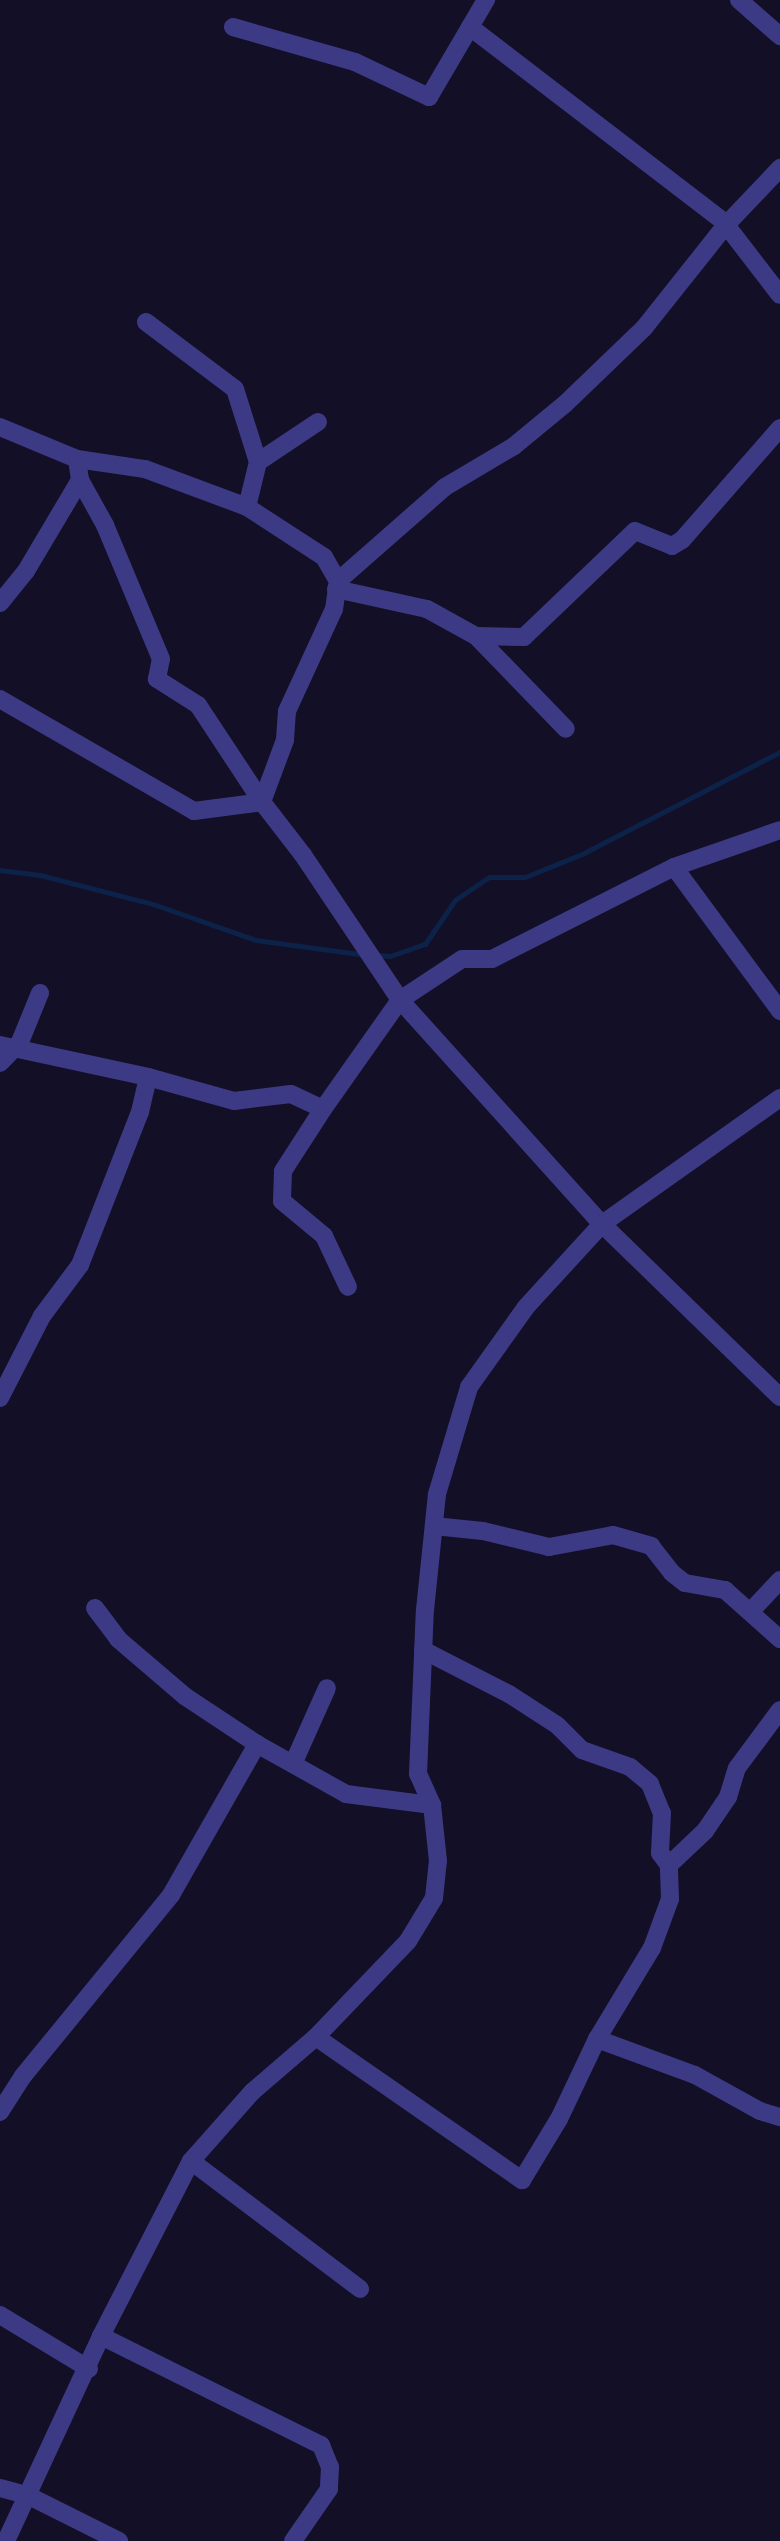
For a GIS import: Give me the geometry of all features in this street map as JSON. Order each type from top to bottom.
[{"type":"street","points":[[234,27],[355,62],[430,97],[486,0]]},
{"type":"street","points":[[739,0],[780,36]]},
{"type":"street","points":[[470,27],[726,225],[780,295]]},
{"type":"street","points":[[337,585],[444,487],[514,446],[565,404],[644,328],[726,225],[780,168]]},
{"type":"street","points":[[146,322],[236,389],[258,462],[247,508]]},
{"type":"street","points":[[258,462],[318,422]]},
{"type":"street","points":[[0,427],[77,459],[145,469],[247,508],[324,558],[337,585],[334,609],[288,711],[285,740],[262,802]]},
{"type":"street","points":[[476,636],[524,637],[635,532],[672,546],[682,540],[780,428]]},
{"type":"street","points":[[77,459],[80,480],[105,525],[161,659],[156,679],[198,705],[400,1000],[602,1224],[780,1397]]},
{"type":"street","points":[[0,603],[26,571],[80,480]]},
{"type":"street","points":[[337,585],[426,609],[476,636],[566,729]]},
{"type":"street","points":[[0,698],[194,811],[262,802]]},
{"type":"street","points":[[348,1286],[324,1236],[282,1201],[283,1171],[400,1000],[462,959],[492,960],[674,867],[780,830]]},
{"type":"street","points":[[674,867],[780,1012]]},
{"type":"street","points":[[40,994],[4,1052],[148,1077],[234,1102],[291,1094],[323,1109]]},
{"type":"street","points":[[0,1398],[42,1316],[80,1264],[140,1112],[148,1077]]},
{"type":"street","points":[[6,2541],[101,2336],[191,2162],[252,2092],[316,2038],[408,1940],[434,1898],[438,1861],[432,1805],[418,1774],[423,1650],[437,1494],[469,1387],[526,1306],[602,1224],[780,1098]]},
{"type":"street","points":[[434,1526],[484,1531],[548,1547],[613,1535],[651,1546],[672,1573],[686,1582],[725,1590],[752,1610],[780,1639]]},
{"type":"street","points":[[752,1610],[780,1580]]},
{"type":"street","points":[[96,1608],[118,1639],[172,1685],[257,1744],[346,1794],[432,1805]]},
{"type":"street","points":[[316,2038],[522,2180],[559,2119],[597,2038],[652,1948],[670,1898],[669,1865],[660,1853],[662,1813],[650,1784],[630,1767],[582,1750],[557,1726],[509,1694],[423,1650]]},
{"type":"street","points":[[293,1764],[327,1688]]},
{"type":"street","points":[[669,1865],[705,1831],[728,1797],[737,1768],[780,1710]]},
{"type":"street","points":[[0,2112],[22,2076],[171,1896],[257,1744]]},
{"type":"street","points":[[597,2038],[694,2076],[760,2112],[780,2117]]},
{"type":"street","points":[[191,2162],[360,2290]]},
{"type":"street","points":[[0,2315],[89,2369]]},
{"type":"street","points":[[101,2336],[321,2446],[330,2468],[329,2489],[293,2541]]},
{"type":"street","points":[[0,2488],[27,2494],[119,2541]]},
{"type":"waterway","points":[[377,955],[390,956],[425,944],[455,900],[489,877],[525,877],[582,854],[780,752]]},
{"type":"waterway","points":[[0,870],[40,875],[153,904],[256,940],[366,955]]}]
